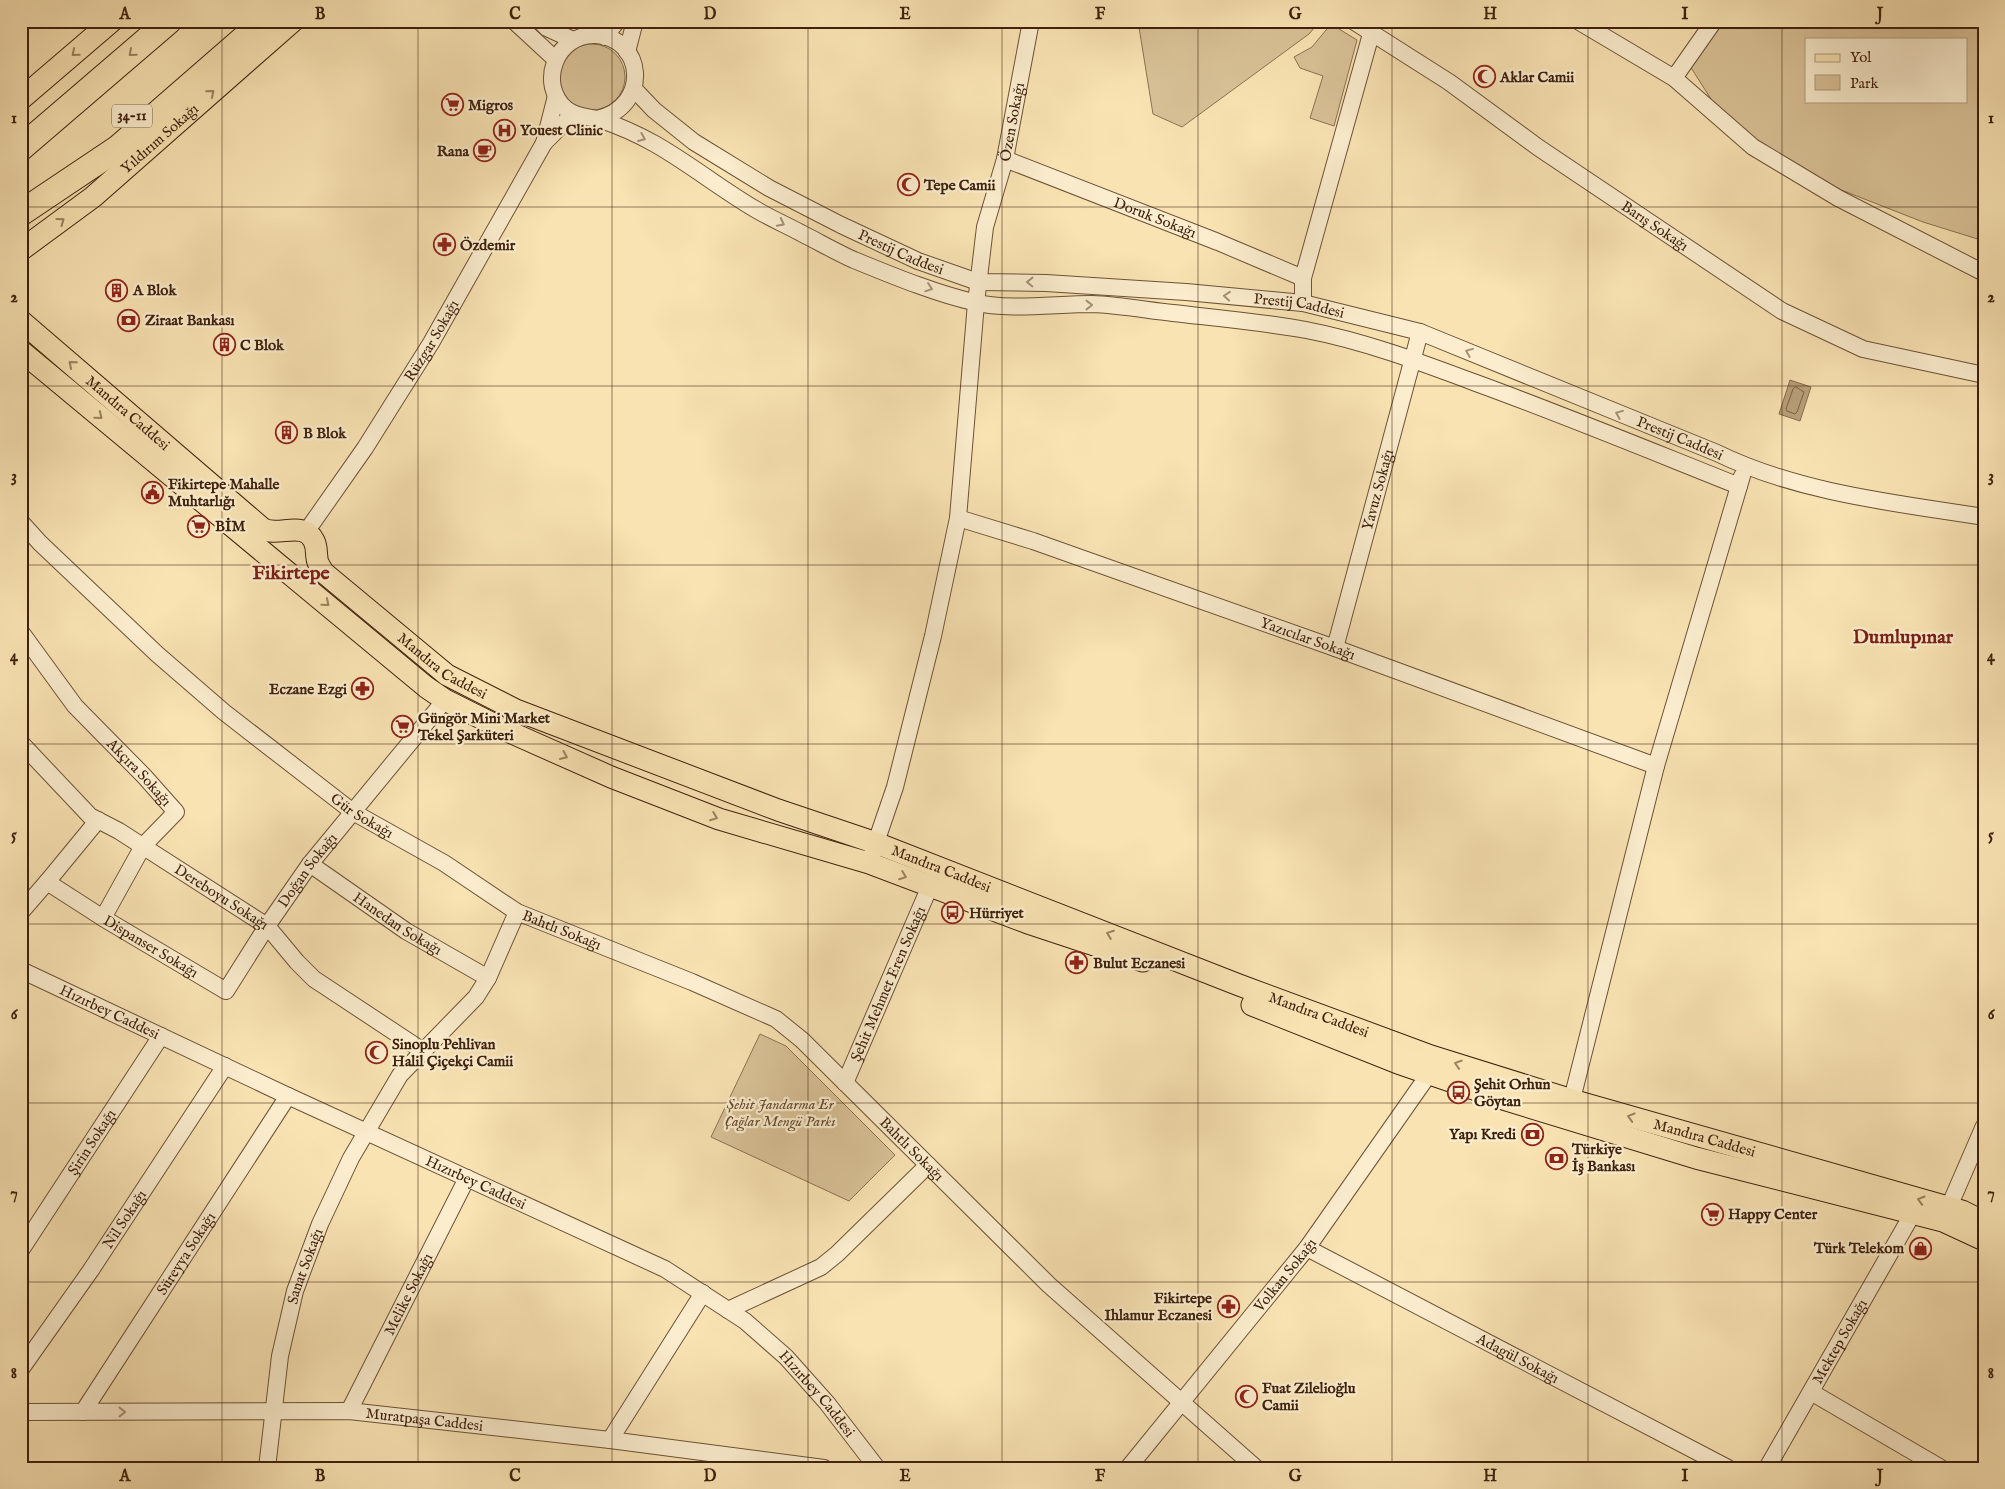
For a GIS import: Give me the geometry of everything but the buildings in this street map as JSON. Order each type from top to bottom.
[{"type":"highway","points":[[21,148],[169,21]]},
{"type":"highway","name":"34-11","points":[[21,208],[114,132],[240,21]]},
{"type":"highway","points":[[21,213],[118,148],[264,21]]},
{"type":"main road","points":[[21,99],[112,21]]},
{"type":"main road","name":"Yıldırım Sokağı","points":[[21,250],[93,197],[293,21]]},
{"type":"main road","name":"Mandıra Caddesi","points":[[21,320],[263,528],[269,532],[296,531],[314,541],[317,560],[323,572],[447,675],[516,710],[778,810],[876,843],[1239,985],[1431,1056],[1696,1158],[1913,1213],[1946,1214],[1984,1240]]},
{"type":"main road","name":"Mandıra Caddesi","points":[[21,352],[426,687],[445,700],[503,730],[611,777],[719,819],[869,863],[1028,923],[1144,962],[1429,1074],[1570,1110],[1946,1214],[1984,1222]]},
{"type":"main road","points":[[296,531],[276,540],[274,546],[275,559],[283,568],[301,572],[307,569],[315,560],[316,553]]},
{"type":"street","points":[[514,21],[556,59]]},
{"type":"street","points":[[540,21],[548,28],[573,40]]},
{"type":"street","points":[[605,37],[617,21]]},
{"type":"street","points":[[627,52],[635,21]]},
{"type":"street","name":"Özen Sokağı","points":[[869,863],[895,787],[933,636],[958,518],[976,303],[985,227],[1005,159],[1031,21]]},
{"type":"street","name":"Barış Sokağı","points":[[1353,21],[1449,82],[1540,148],[1782,311],[1863,349],[1984,375]]},
{"type":"street","points":[[1578,21],[1674,78],[1753,147],[1838,198],[1984,273]]},
{"type":"street","points":[[1674,78],[1714,21]]},
{"type":"street","points":[[1303,303],[1304,278],[1371,34]]},
{"type":"street","points":[[544,143],[573,114],[563,106],[556,96],[552,84],[552,71],[556,59],[563,48],[573,40],[589,36],[605,37],[617,42],[627,52],[633,63],[636,76],[634,89],[620,109],[609,116],[597,119]]},
{"type":"street","name":"Prestij Caddesi","points":[[634,89],[654,110],[694,142],[769,188],[841,225],[918,261],[978,282],[1046,283],[1140,289],[1303,303],[1420,332],[1717,453],[1745,467],[1830,491],[1879,501],[1984,517]]},
{"type":"street","points":[[544,143],[556,96]]},
{"type":"street","name":"Prestij Caddesi","points":[[573,114],[597,119],[653,143],[757,211],[852,259],[976,303],[1022,306],[1094,304],[1306,330],[1394,352],[1535,404],[1739,486]]},
{"type":"street","name":"Rüzgar Sokağı","points":[[296,531],[364,448],[428,347],[544,143]]},
{"type":"street","name":"Doruk Sokağı","points":[[1005,159],[1209,238],[1304,278]]},
{"type":"street","name":"Yavuz Sokağı","points":[[1335,648],[1420,332]]},
{"type":"street","points":[[1570,1110],[1656,766],[1745,467]]},
{"type":"street","name":"Yazıcılar Sokağı","points":[[958,518],[1033,541],[1335,648],[1656,766]]},
{"type":"street","name":"Gür Sokağı","points":[[21,522],[40,543],[157,654],[224,712],[353,812],[444,863],[517,912]]},
{"type":"street","name":"Akçıra Sokağı","points":[[21,632],[75,706],[144,776],[176,812],[143,846],[103,918]]},
{"type":"street","name":"Doğan Sokağı","points":[[267,926],[310,864],[445,700]]},
{"type":"street","name":"Dereboyu Sokağı","points":[[21,743],[90,816],[143,846],[267,926],[314,979],[423,1051]]},
{"type":"street","points":[[21,912],[98,820]]},
{"type":"street","name":"Hanedan Sokağı","points":[[310,864],[406,931],[488,978]]},
{"type":"street","name":"Dispanser Sokağı","points":[[47,882],[103,918],[226,991],[267,926]]},
{"type":"street","name":"Şehit Mehmet Eren Sokağı","points":[[845,1082],[930,886]]},
{"type":"street","points":[[367,1132],[400,1076],[476,997],[488,978],[517,912]]},
{"type":"street","name":"Bahtlı Sokağı","points":[[517,912],[692,982],[776,1019],[802,1040],[1050,1285],[1256,1468]]},
{"type":"street","name":"Hızırbey Caddesi","points":[[23,975],[161,1036],[665,1269],[745,1321],[786,1357],[827,1403],[878,1468]]},
{"type":"street","name":"Şirin Sokağı","points":[[21,1250],[161,1036]]},
{"type":"street","name":"Nil Sokağı","points":[[21,1369],[91,1270],[225,1066]]},
{"type":"street","name":"Volkan Sokağı","points":[[1128,1468],[1307,1248],[1429,1074]]},
{"type":"street","name":"Süreyya Sokağı","points":[[84,1412],[288,1096]]},
{"type":"street","points":[[1946,1214],[1984,1126]]},
{"type":"street","name":"Sanat Sokağı","points":[[267,1468],[280,1356],[295,1291],[324,1217],[351,1158],[367,1132]]},
{"type":"street","points":[[728,1310],[821,1267],[837,1254],[928,1164]]},
{"type":"street","name":"Melike Sokağı","points":[[349,1411],[467,1178]]},
{"type":"street","name":"Mektep Sokağı","points":[[1766,1468],[1913,1213]]},
{"type":"street","name":"Adagül Sokağı","points":[[1307,1248],[1728,1468]]},
{"type":"street","points":[[610,1440],[703,1293]]},
{"type":"street","points":[[1811,1392],[1941,1468]]},
{"type":"street","name":"Muratpaşa Caddesi","points":[[21,1412],[349,1411],[610,1440],[824,1468]]},
{"type":"green space","points":[[1138,21],[1320,21],[1309,34],[1182,127],[1153,114]]},
{"type":"green space","points":[[1715,21],[1984,21],[1984,241],[1923,222],[1793,171],[1720,113],[1686,60]]},
{"type":"green space","points":[[1331,24],[1357,40],[1334,126],[1310,118],[1323,76],[1300,68],[1294,57],[1312,47]]},
{"type":"green space","points":[[592,44],[604,47],[615,54],[622,65],[625,77],[622,89],[615,100],[604,107],[592,110],[580,107],[569,100],[562,89],[559,77],[562,65],[569,54],[580,47]]},
{"type":"green space","name":"Şehit Jandarma Er Çağlar Mengü Parkı","points":[[760,1034],[786,1046],[895,1155],[849,1201],[711,1137]]},
{"type":"water","points":[[1790,380],[1811,387],[1800,421],[1779,414]]},
{"type":"place","name":"Aklar Camii","points":[[1484,77]]},
{"type":"place","name":"Migros","points":[[452,105]]},
{"type":"place","name":"Youest Clinic","points":[[504,130]]},
{"type":"place","name":"Rana","points":[[485,151]]},
{"type":"place","name":"Tepe Camii","points":[[908,185]]},
{"type":"place","name":"Özdemir","points":[[444,245]]},
{"type":"place","name":"A Blok","points":[[117,290]]},
{"type":"place","name":"Ziraat Bankası","points":[[129,320]]},
{"type":"place","name":"C Blok","points":[[224,345]]},
{"type":"place","name":"B Blok","points":[[287,433]]},
{"type":"place","name":"Fikirtepe Mahalle Muhtarlığı","points":[[152,493]]},
{"type":"place","name":"BİM","points":[[199,526]]},
{"type":"place","name":"Eczane Ezgi","points":[[363,689]]},
{"type":"place","name":"Güngör Mini Market Tekel Şarküteri","points":[[402,727]]},
{"type":"place","name":"Hürriyet","points":[[953,913]]},
{"type":"place","name":"Bulut Eczanesi","points":[[1077,963]]},
{"type":"place","name":"Sinoplu Pehlivan Halil Çiçekçi Camii","points":[[376,1053]]},
{"type":"place","name":"Şehit Orhun Göytan","points":[[1458,1093]]},
{"type":"place","name":"Yapı Kredi","points":[[1532,1134]]},
{"type":"place","name":"Türkiye İş Bankası","points":[[1556,1158]]},
{"type":"place","name":"Happy Center","points":[[1712,1214]]},
{"type":"place","name":"Türk Telekom","points":[[1920,1248]]},
{"type":"place","name":"Fikirtepe Ihlamur Eczanesi","points":[[1228,1307]]},
{"type":"place","name":"Fuat Zilelioğlu Camii","points":[[1246,1397]]},
{"type":"district","name":"Fikirtepe","points":[[291,573]]},
{"type":"district","name":"Dumlupınar","points":[[1903,637]]}]
